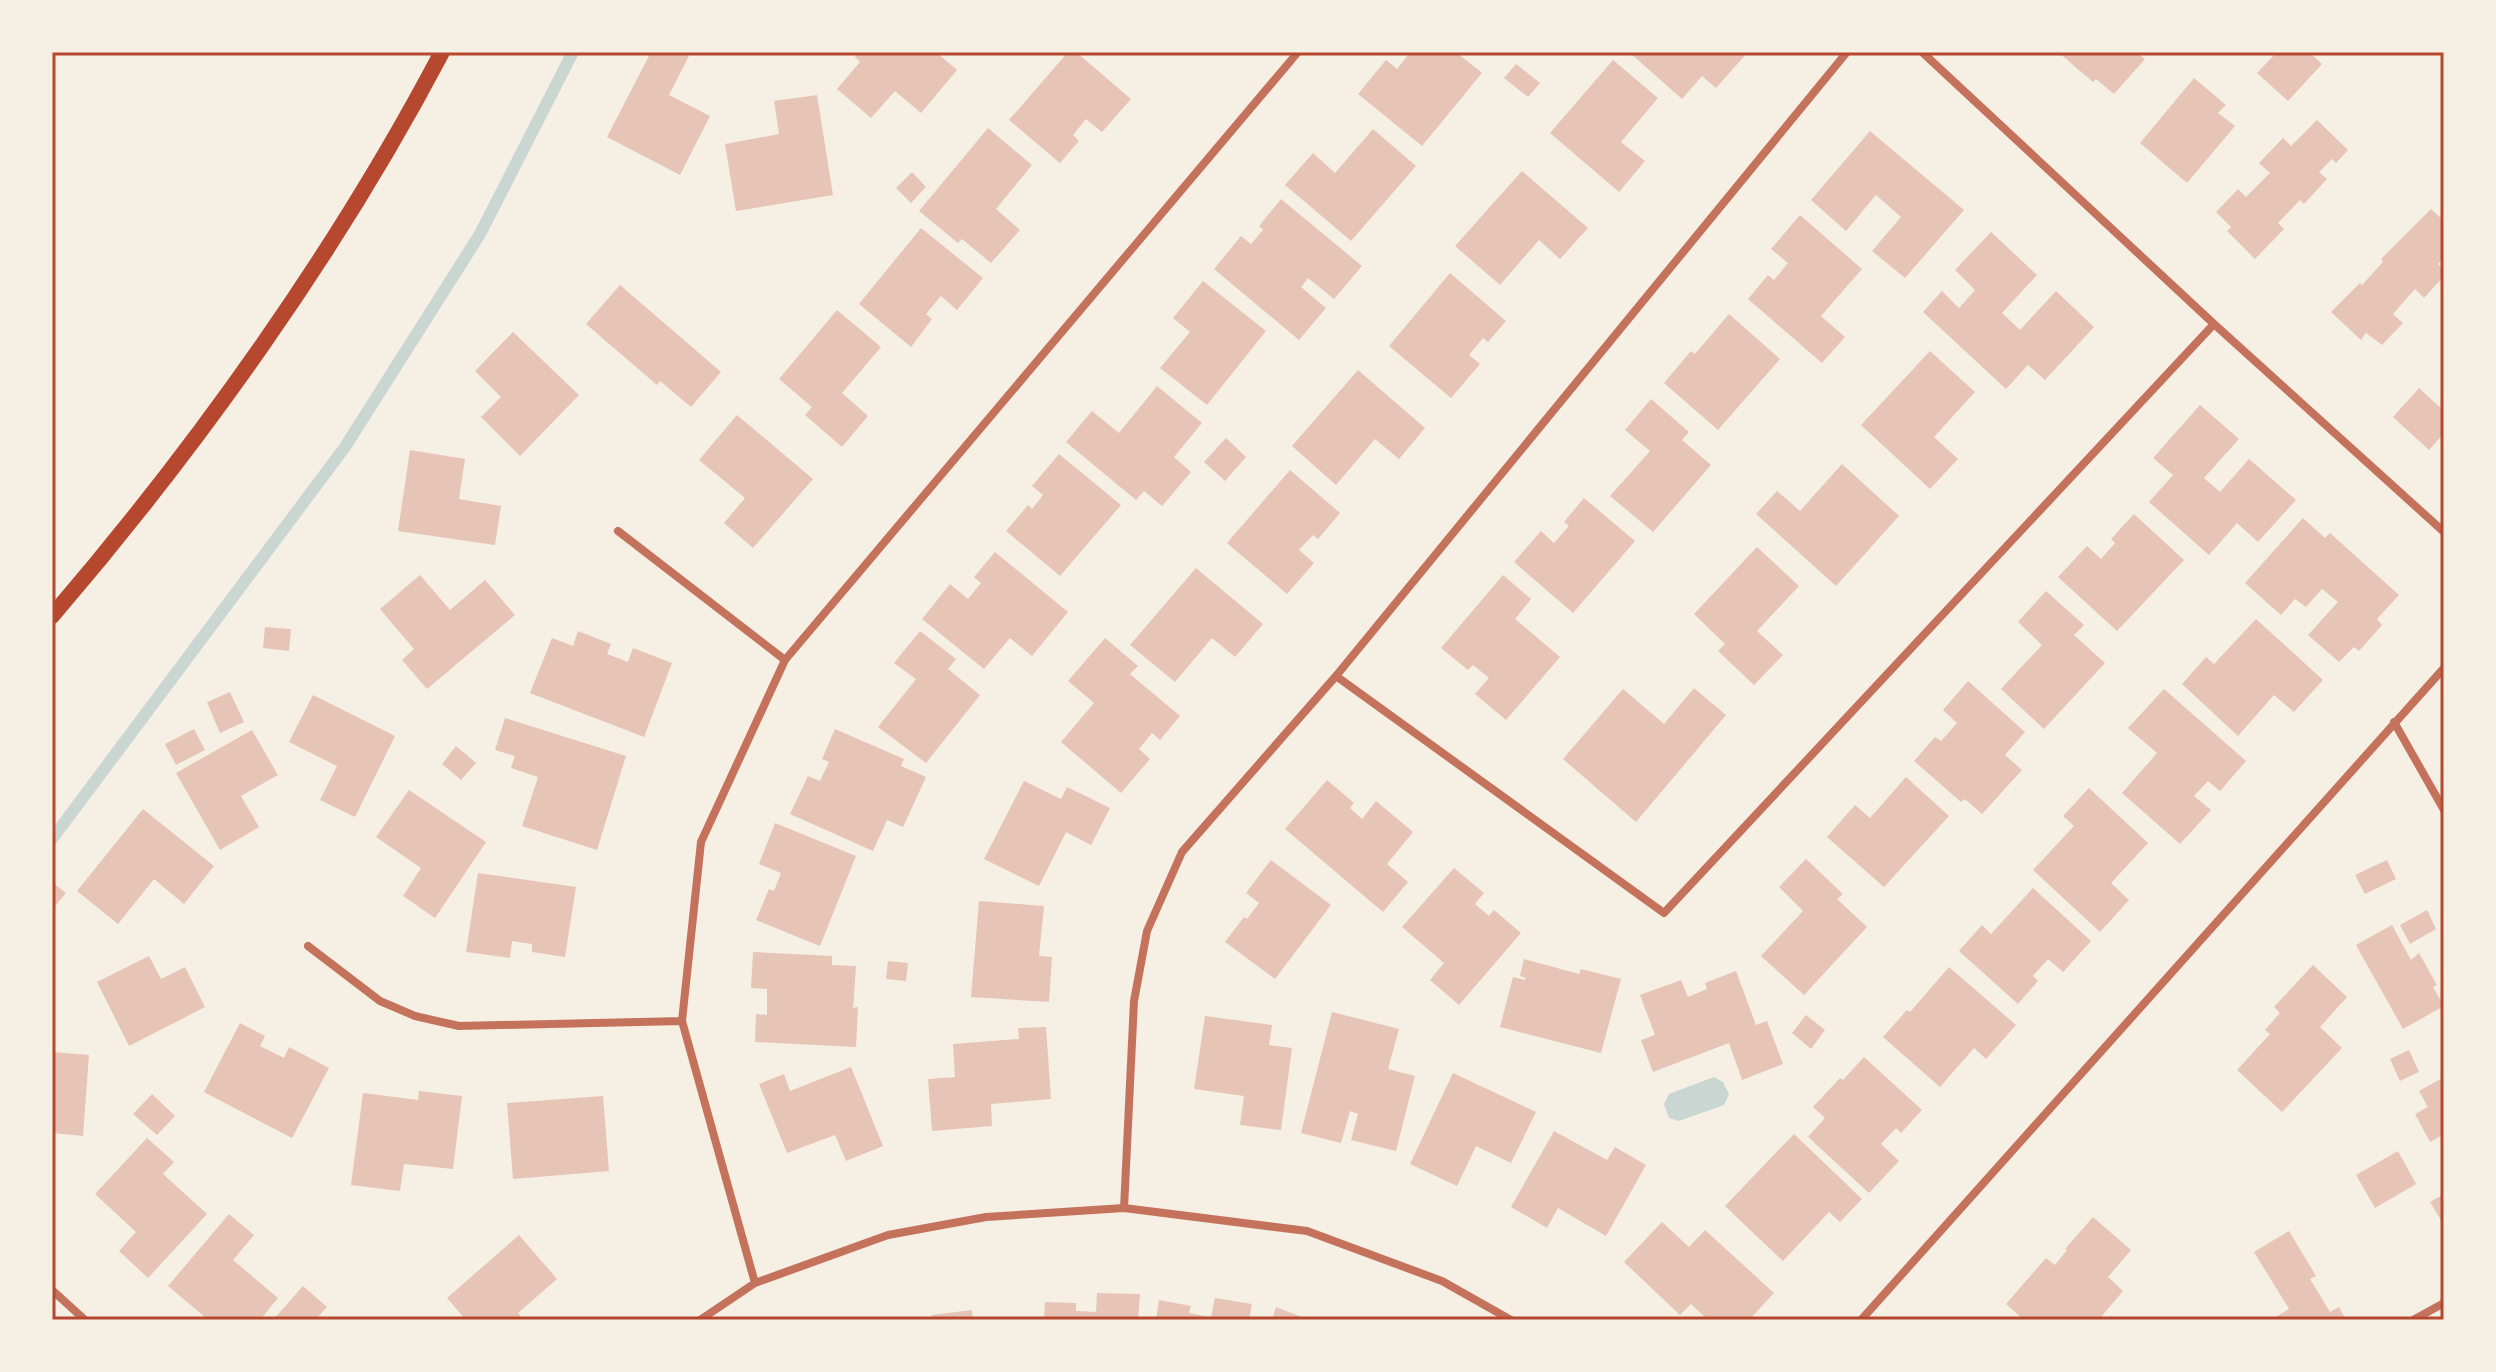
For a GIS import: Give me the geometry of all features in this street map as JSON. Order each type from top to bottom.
[{"type":"main road","points":[[52,616],[99,562],[239,378],[326,248],[409,114],[442,52]]},
{"type":"street","points":[[755,1283],[682,1021],[701,842],[785,660],[1298,52]]},
{"type":"street","points":[[1124,1208],[1134,1001],[1147,931],[1182,852],[1336,676],[1847,52]]},
{"type":"street","points":[[1922,52],[2214,324],[2444,532]]},
{"type":"street","points":[[1336,676],[1664,913],[2214,324]]},
{"type":"street","points":[[618,531],[785,660]]},
{"type":"street","points":[[1861,1320],[2444,668]]},
{"type":"street","points":[[2394,722],[2444,810]]},
{"type":"street","points":[[308,946],[380,1001],[415,1016],[459,1026],[682,1021]]},
{"type":"street","points":[[700,1320],[755,1283],[888,1235],[986,1217],[1124,1208],[1307,1231],[1442,1281],[1511,1320]]},
{"type":"street","points":[[52,1290],[85,1320]]},
{"type":"street","points":[[2413,1320],[2444,1303]]},
{"type":"shaded area","points":[[1714,1077],[1723,1082],[1729,1094],[1724,1105],[1679,1121],[1669,1118],[1664,1104],[1669,1094]]},
{"type":"building","points":[[651,52],[690,54],[669,95],[710,116],[680,175],[607,137]]},
{"type":"building","points":[[859,52],[936,52],[957,70],[921,113],[895,91],[871,118],[837,89],[860,62],[855,57]]},
{"type":"building","points":[[1068,52],[1076,52],[1131,99],[1102,132],[1086,119],[1073,135],[1079,141],[1060,163],[1009,120]]},
{"type":"building","points":[[1406,52],[1456,52],[1482,73],[1422,146],[1358,94],[1386,60],[1397,69],[1409,54]]},
{"type":"building","points":[[1629,52],[1748,52],[1716,88],[1702,76],[1682,99]]},
{"type":"building","points":[[2058,52],[2136,52],[2145,59],[2114,94],[2096,79],[2093,82]]},
{"type":"building","points":[[2277,52],[2309,52],[2322,64],[2288,101],[2257,73]]},
{"type":"building","points":[[1613,60],[1658,98],[1621,142],[1645,161],[1619,192],[1550,133]]},
{"type":"building","points":[[1516,64],[1540,83],[1528,97],[1504,78]]},
{"type":"building","points":[[2194,78],[2226,105],[2218,113],[2235,126],[2187,183],[2140,143]]},
{"type":"building","points":[[817,95],[833,195],[736,211],[725,144],[779,134],[774,101]]},
{"type":"building","points":[[2317,120],[2348,150],[2336,163],[2332,159],[2319,172],[2327,179],[2304,204],[2300,200],[2278,223],[2284,229],[2255,259],[2227,231],[2231,227],[2216,212],[2238,189],[2246,197],[2270,173],[2259,163],[2283,138],[2291,146]]},
{"type":"building","points":[[988,128],[1032,165],[996,209],[1020,230],[991,263],[962,239],[958,243],[919,211]]},
{"type":"building","points":[[1373,129],[1416,166],[1351,241],[1285,185],[1313,153],[1335,173]]},
{"type":"building","points":[[1870,131],[1964,210],[1905,278],[1872,251],[1901,217],[1876,195],[1846,231],[1811,200]]},
{"type":"building","points":[[1522,171],[1588,228],[1560,259],[1539,240],[1500,285],[1455,246]]},
{"type":"building","points":[[912,172],[926,187],[911,203],[896,188]]},
{"type":"building","points":[[1281,199],[1362,266],[1334,299],[1308,278],[1301,287],[1326,308],[1299,340],[1214,269],[1241,236],[1251,244],[1263,230],[1259,226]]},
{"type":"building","points":[[2431,209],[2444,221],[2444,258],[2438,264],[2444,270],[2444,276],[2424,298],[2415,289],[2393,314],[2403,323],[2382,345],[2366,333],[2361,340],[2331,312],[2360,283],[2362,285],[2383,262],[2381,259]]},
{"type":"building","points":[[1800,215],[1862,269],[1821,316],[1845,337],[1822,363],[1748,299],[1768,275],[1774,280],[1788,263],[1771,249]]},
{"type":"building","points":[[921,228],[983,278],[957,310],[941,296],[926,314],[932,319],[911,347],[859,304]]},
{"type":"building","points":[[1991,232],[2037,275],[2002,313],[2020,330],[2056,291],[2094,327],[2045,380],[2028,365],[2006,389],[1923,312],[1942,291],[1959,308],[1975,290],[1955,270]]},
{"type":"building","points":[[1450,273],[1506,321],[1488,342],[1483,338],[1469,355],[1480,364],[1451,398],[1389,346]]},
{"type":"building","points":[[1203,281],[1266,331],[1207,405],[1160,368],[1190,332],[1173,318]]},
{"type":"building","points":[[620,285],[721,372],[691,407],[660,381],[657,385],[586,324]]},
{"type":"building","points":[[837,310],[881,347],[842,393],[868,416],[842,447],[805,415],[812,407],[779,379]]},
{"type":"building","points":[[1729,314],[1780,359],[1718,430],[1664,383],[1691,351],[1695,354]]},
{"type":"building","points":[[513,332],[579,395],[520,456],[481,417],[501,397],[475,371]]},
{"type":"building","points":[[1930,351],[1975,392],[1934,437],[1958,459],[1930,489],[1861,425]]},
{"type":"building","points":[[1358,370],[1425,428],[1399,459],[1375,439],[1336,485],[1292,446]]},
{"type":"building","points":[[1157,386],[1202,423],[1174,457],[1191,472],[1162,506],[1144,491],[1136,500],[1066,442],[1092,411],[1119,433]]},
{"type":"building","points":[[2419,388],[2444,411],[2444,433],[2429,450],[2393,417]]},
{"type":"building","points":[[1651,399],[1689,432],[1682,440],[1711,465],[1653,532],[1610,496],[1650,451],[1625,430]]},
{"type":"building","points":[[2200,405],[2239,439],[2204,478],[2220,492],[2249,459],[2296,500],[2258,542],[2237,523],[2209,555],[2149,502],[2173,475],[2153,458]]},
{"type":"building","points":[[737,415],[813,479],[753,548],[724,523],[745,498],[699,460]]},
{"type":"building","points":[[1226,438],[1246,457],[1225,481],[1204,462]]},
{"type":"building","points":[[410,450],[465,459],[459,499],[501,506],[495,545],[398,531]]},
{"type":"building","points":[[1059,454],[1121,505],[1060,576],[1006,531],[1028,505],[1032,509],[1043,495],[1032,486]]},
{"type":"building","points":[[1842,464],[1899,516],[1836,586],[1756,514],[1777,491],[1800,511]]},
{"type":"building","points":[[1290,470],[1340,513],[1318,539],[1313,535],[1299,550],[1314,563],[1287,594],[1227,543]]},
{"type":"building","points":[[1584,498],[1635,541],[1573,613],[1514,562],[1541,531],[1554,543],[1569,526],[1564,522]]},
{"type":"building","points":[[2134,514],[2184,560],[2117,631],[2058,577],[2087,546],[2101,559],[2115,543],[2111,539]]},
{"type":"building","points":[[2303,518],[2325,538],[2330,533],[2399,595],[2377,619],[2382,625],[2359,651],[2354,647],[2339,662],[2308,635],[2338,602],[2322,589],[2306,607],[2295,599],[2281,615],[2245,583]]},
{"type":"building","points":[[1757,547],[1799,586],[1757,631],[1783,655],[1754,685],[1718,651],[1725,644],[1694,614]]},
{"type":"building","points":[[995,552],[1068,612],[1032,656],[1010,638],[984,669],[922,619],[950,584],[968,599],[981,583],[974,577]]},
{"type":"building","points":[[1196,568],[1263,624],[1235,657],[1212,638],[1175,682],[1130,645]]},
{"type":"building","points":[[420,575],[450,610],[485,580],[515,615],[427,689],[402,660],[414,649],[380,609]]},
{"type":"building","points":[[1503,575],[1531,599],[1515,619],[1560,657],[1506,720],[1475,694],[1489,678],[1473,665],[1468,670],[1441,648]]},
{"type":"building","points":[[2046,591],[2084,625],[2074,635],[2105,663],[2044,729],[2001,689],[2042,645],[2018,622]]},
{"type":"building","points":[[2256,619],[2323,680],[2294,712],[2274,695],[2238,736],[2182,684],[2206,657],[2214,664]]},
{"type":"building","points":[[265,627],[291,629],[289,651],[263,648]]},
{"type":"building","points":[[578,631],[611,644],[607,654],[628,662],[633,648],[672,663],[644,737],[530,693],[552,638],[573,646]]},
{"type":"building","points":[[920,631],[956,659],[948,669],[980,695],[926,763],[878,727],[916,679],[894,663]]},
{"type":"building","points":[[1105,638],[1138,666],[1130,674],[1180,716],[1160,740],[1152,733],[1139,749],[1150,759],[1121,793],[1061,742],[1094,703],[1068,681]]},
{"type":"building","points":[[1968,681],[2025,732],[2005,755],[2022,770],[1982,814],[1965,799],[1961,802],[1914,761],[1935,737],[1941,741],[1957,723],[1943,710]]},
{"type":"building","points":[[1694,688],[1726,715],[1636,822],[1563,759],[1623,689],[1664,724]]},
{"type":"building","points":[[2164,689],[2246,761],[2220,791],[2208,781],[2194,796],[2211,810],[2180,844],[2122,793],[2157,753],[2128,728]]},
{"type":"building","points":[[230,692],[244,722],[220,733],[207,702]]},
{"type":"building","points":[[313,695],[395,736],[355,817],[320,800],[337,766],[289,742]]},
{"type":"building","points":[[505,718],[626,756],[597,850],[522,826],[538,777],[511,768],[515,756],[495,750]]},
{"type":"building","points":[[194,729],[205,750],[176,765],[165,744]]},
{"type":"building","points":[[835,729],[904,759],[901,766],[926,777],[903,827],[887,820],[873,851],[790,814],[808,776],[820,781],[829,762],[822,759]]},
{"type":"building","points":[[252,730],[278,775],[241,796],[259,827],[220,850],[176,773]]},
{"type":"building","points":[[456,746],[476,763],[461,780],[442,764]]},
{"type":"building","points":[[1906,777],[1949,816],[1884,887],[1827,837],[1855,805],[1870,818]]},
{"type":"building","points":[[1327,780],[1354,803],[1350,808],[1362,819],[1376,801],[1413,832],[1387,864],[1408,882],[1383,912],[1285,829]]},
{"type":"building","points":[[1024,781],[1061,799],[1067,787],[1110,808],[1091,845],[1066,832],[1039,886],[984,859]]},
{"type":"building","points":[[2089,788],[2148,843],[2111,883],[2129,900],[2100,932],[2033,870],[2074,826],[2063,816]]},
{"type":"building","points":[[409,790],[486,842],[435,918],[403,896],[421,868],[376,837]]},
{"type":"building","points":[[143,809],[214,866],[184,904],[154,879],[118,924],[77,891]]},
{"type":"building","points":[[775,823],[856,856],[820,946],[756,920],[769,889],[774,891],[781,873],[759,864]]},
{"type":"building","points":[[1806,859],[1843,894],[1837,899],[1867,927],[1804,995],[1761,956],[1803,911],[1779,887]]},
{"type":"building","points":[[1271,860],[1331,905],[1275,979],[1225,942],[1259,903],[1246,893]]},
{"type":"building","points":[[2387,860],[2396,879],[2365,894],[2355,875]]},
{"type":"building","points":[[1454,868],[1484,893],[1475,904],[1489,916],[1494,910],[1521,933],[1459,1005],[1430,980],[1444,963],[1402,927]]},
{"type":"building","points":[[478,873],[576,887],[565,957],[532,952],[532,944],[512,941],[510,958],[466,952]]},
{"type":"building","points":[[52,882],[66,893],[52,910]]},
{"type":"building","points":[[2033,888],[2091,941],[2063,972],[2048,959],[2033,976],[2038,981],[2018,1004],[1959,951],[1982,925],[1991,934]]},
{"type":"building","points":[[979,901],[1044,906],[1039,956],[1052,957],[1049,1002],[971,997]]},
{"type":"building","points":[[2427,910],[2436,929],[2410,944],[2400,925]]},
{"type":"building","points":[[2392,925],[2411,960],[2419,953],[2437,985],[2433,987],[2444,1006],[2403,1029],[2356,945]]},
{"type":"building","points":[[753,952],[832,956],[832,965],[856,966],[853,1008],[858,1007],[856,1047],[755,1042],[756,1014],[767,1015],[767,989],[751,988]]},
{"type":"building","points":[[149,956],[161,979],[185,967],[205,1007],[129,1046],[97,982]]},
{"type":"building","points":[[1524,959],[1579,974],[1581,969],[1621,979],[1601,1053],[1500,1027],[1513,977],[1526,978],[1520,976]]},
{"type":"building","points":[[888,961],[908,963],[906,981],[886,979]]},
{"type":"building","points":[[2313,965],[2347,997],[2320,1027],[2342,1048],[2282,1112],[2237,1070],[2270,1034],[2265,1030],[2280,1013],[2274,1007]]},
{"type":"building","points":[[1949,967],[2016,1025],[1986,1059],[1974,1048],[1940,1087],[1883,1037],[1907,1010],[1910,1012]]},
{"type":"building","points":[[1736,971],[1756,1025],[1767,1021],[1783,1064],[1742,1080],[1729,1043],[1653,1072],[1641,1040],[1655,1035],[1640,995],[1681,980],[1688,997],[1707,989],[1705,983]]},
{"type":"building","points":[[1332,1012],[1399,1029],[1388,1069],[1415,1076],[1396,1151],[1351,1140],[1358,1114],[1350,1111],[1341,1143],[1301,1133]]},
{"type":"building","points":[[1806,1015],[1825,1030],[1811,1049],[1792,1033]]},
{"type":"building","points":[[1205,1016],[1272,1025],[1269,1045],[1292,1048],[1281,1130],[1240,1125],[1244,1096],[1194,1089]]},
{"type":"building","points":[[240,1023],[265,1036],[260,1046],[284,1058],[289,1047],[329,1068],[292,1138],[204,1092]]},
{"type":"building","points":[[1046,1027],[1051,1099],[991,1104],[992,1126],[932,1131],[928,1079],[955,1077],[953,1044],[1019,1039],[1018,1028]]},
{"type":"building","points":[[2409,1050],[2419,1072],[2400,1081],[2390,1059]]},
{"type":"building","points":[[52,1052],[89,1055],[83,1136],[52,1133]]},
{"type":"building","points":[[1864,1057],[1922,1110],[1901,1133],[1896,1128],[1881,1144],[1899,1161],[1869,1193],[1808,1137],[1825,1118],[1813,1107]]},
{"type":"building","points":[[851,1067],[883,1146],[846,1161],[835,1135],[787,1153],[759,1084],[784,1074],[790,1091]]},
{"type":"building","points":[[1453,1073],[1536,1112],[1511,1163],[1476,1146],[1457,1186],[1410,1164]]},
{"type":"building","points":[[2444,1077],[2444,1134],[2430,1142],[2415,1114],[2428,1107],[2419,1091]]},
{"type":"building","points":[[419,1091],[462,1096],[453,1169],[404,1164],[400,1191],[351,1185],[363,1093],[418,1100]]},
{"type":"building","points":[[152,1094],[175,1116],[157,1135],[133,1114]]},
{"type":"building","points":[[603,1096],[609,1171],[513,1179],[507,1103]]},
{"type":"building","points":[[1554,1131],[1607,1160],[1615,1147],[1646,1165],[1606,1236],[1558,1208],[1547,1228],[1511,1207]]},
{"type":"building","points":[[1794,1134],[1862,1199],[1840,1222],[1829,1212],[1783,1261],[1725,1206]]},
{"type":"building","points":[[147,1138],[174,1162],[163,1174],[207,1214],[148,1278],[119,1251],[136,1232],[95,1194]]},
{"type":"building","points":[[2398,1151],[2416,1184],[2375,1208],[2356,1175]]},
{"type":"building","points":[[2444,1194],[2444,1225],[2430,1202]]},
{"type":"building","points":[[229,1214],[254,1235],[233,1260],[278,1298],[260,1320],[204,1320],[206,1318],[168,1286]]},
{"type":"building","points":[[2093,1217],[2131,1250],[2108,1277],[2123,1291],[2101,1317],[2105,1320],[2024,1320],[2006,1304],[2046,1258],[2055,1265]]},
{"type":"building","points":[[1662,1222],[1689,1247],[1705,1230],[1774,1293],[1749,1320],[1708,1320],[1691,1304],[1680,1315],[1624,1262]]},
{"type":"building","points":[[2289,1231],[2316,1276],[2310,1279],[2330,1312],[2339,1307],[2346,1320],[2271,1320],[2289,1309],[2254,1252]]},
{"type":"building","points":[[519,1235],[557,1279],[518,1313],[524,1320],[466,1320],[447,1298]]},
{"type":"building","points":[[303,1286],[327,1307],[315,1320],[273,1320]]},
{"type":"building","points":[[1097,1293],[1140,1294],[1138,1320],[1044,1320],[1045,1302],[1076,1303],[1076,1311],[1096,1312]]},
{"type":"building","points":[[1215,1298],[1252,1304],[1249,1320],[1156,1320],[1159,1300],[1191,1306],[1189,1313],[1211,1317]]},
{"type":"building","points":[[1276,1307],[1310,1320],[1272,1320]]},
{"type":"building","points":[[972,1310],[973,1320],[933,1320],[932,1315]]},
{"type":"waterway","points":[[52,839],[345,447],[480,234],[573,52]]}]
